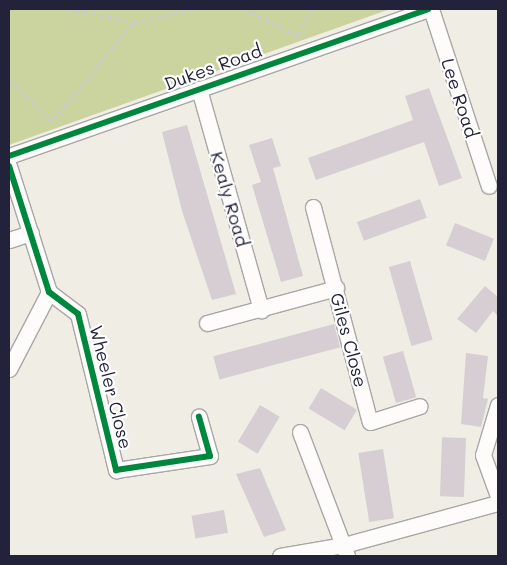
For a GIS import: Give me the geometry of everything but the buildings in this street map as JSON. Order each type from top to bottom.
[{"type":"street","name":"Dukes Road","points":[[9,156],[303,50],[430,9]]},
{"type":"street","name":"Lee Road","points":[[430,9],[489,186]]},
{"type":"street","name":"Kealy Road","points":[[199,89],[261,310]]},
{"type":"street","points":[[9,166],[49,292],[9,369]]},
{"type":"street","name":"Giles Close","points":[[313,208],[336,288],[370,422],[420,406]]},
{"type":"street","points":[[9,240],[31,233]]},
{"type":"street","points":[[207,323],[261,310],[336,288]]},
{"type":"street","name":"Wheeler Close","points":[[49,292],[78,314],[116,470],[210,456],[199,417]]},
{"type":"street","points":[[498,405],[483,455],[498,496]]},
{"type":"street","points":[[300,432],[346,551]]},
{"type":"street","points":[[280,556],[346,551],[464,511],[498,503]]},
{"type":"path","points":[[68,9],[134,22],[193,9]]},
{"type":"path","points":[[244,9],[299,34]]},
{"type":"path","points":[[303,50],[299,34],[312,9]]},
{"type":"path","points":[[54,119],[134,22]]},
{"type":"path","points":[[9,79],[54,119],[58,138]]},
{"type":"green space","points":[[9,9],[390,9],[9,145]]},
{"type":"cycle path","points":[[9,156],[428,9]]},
{"type":"cycle path","points":[[9,166],[49,292],[78,314],[116,470],[210,456],[199,417]]}]
